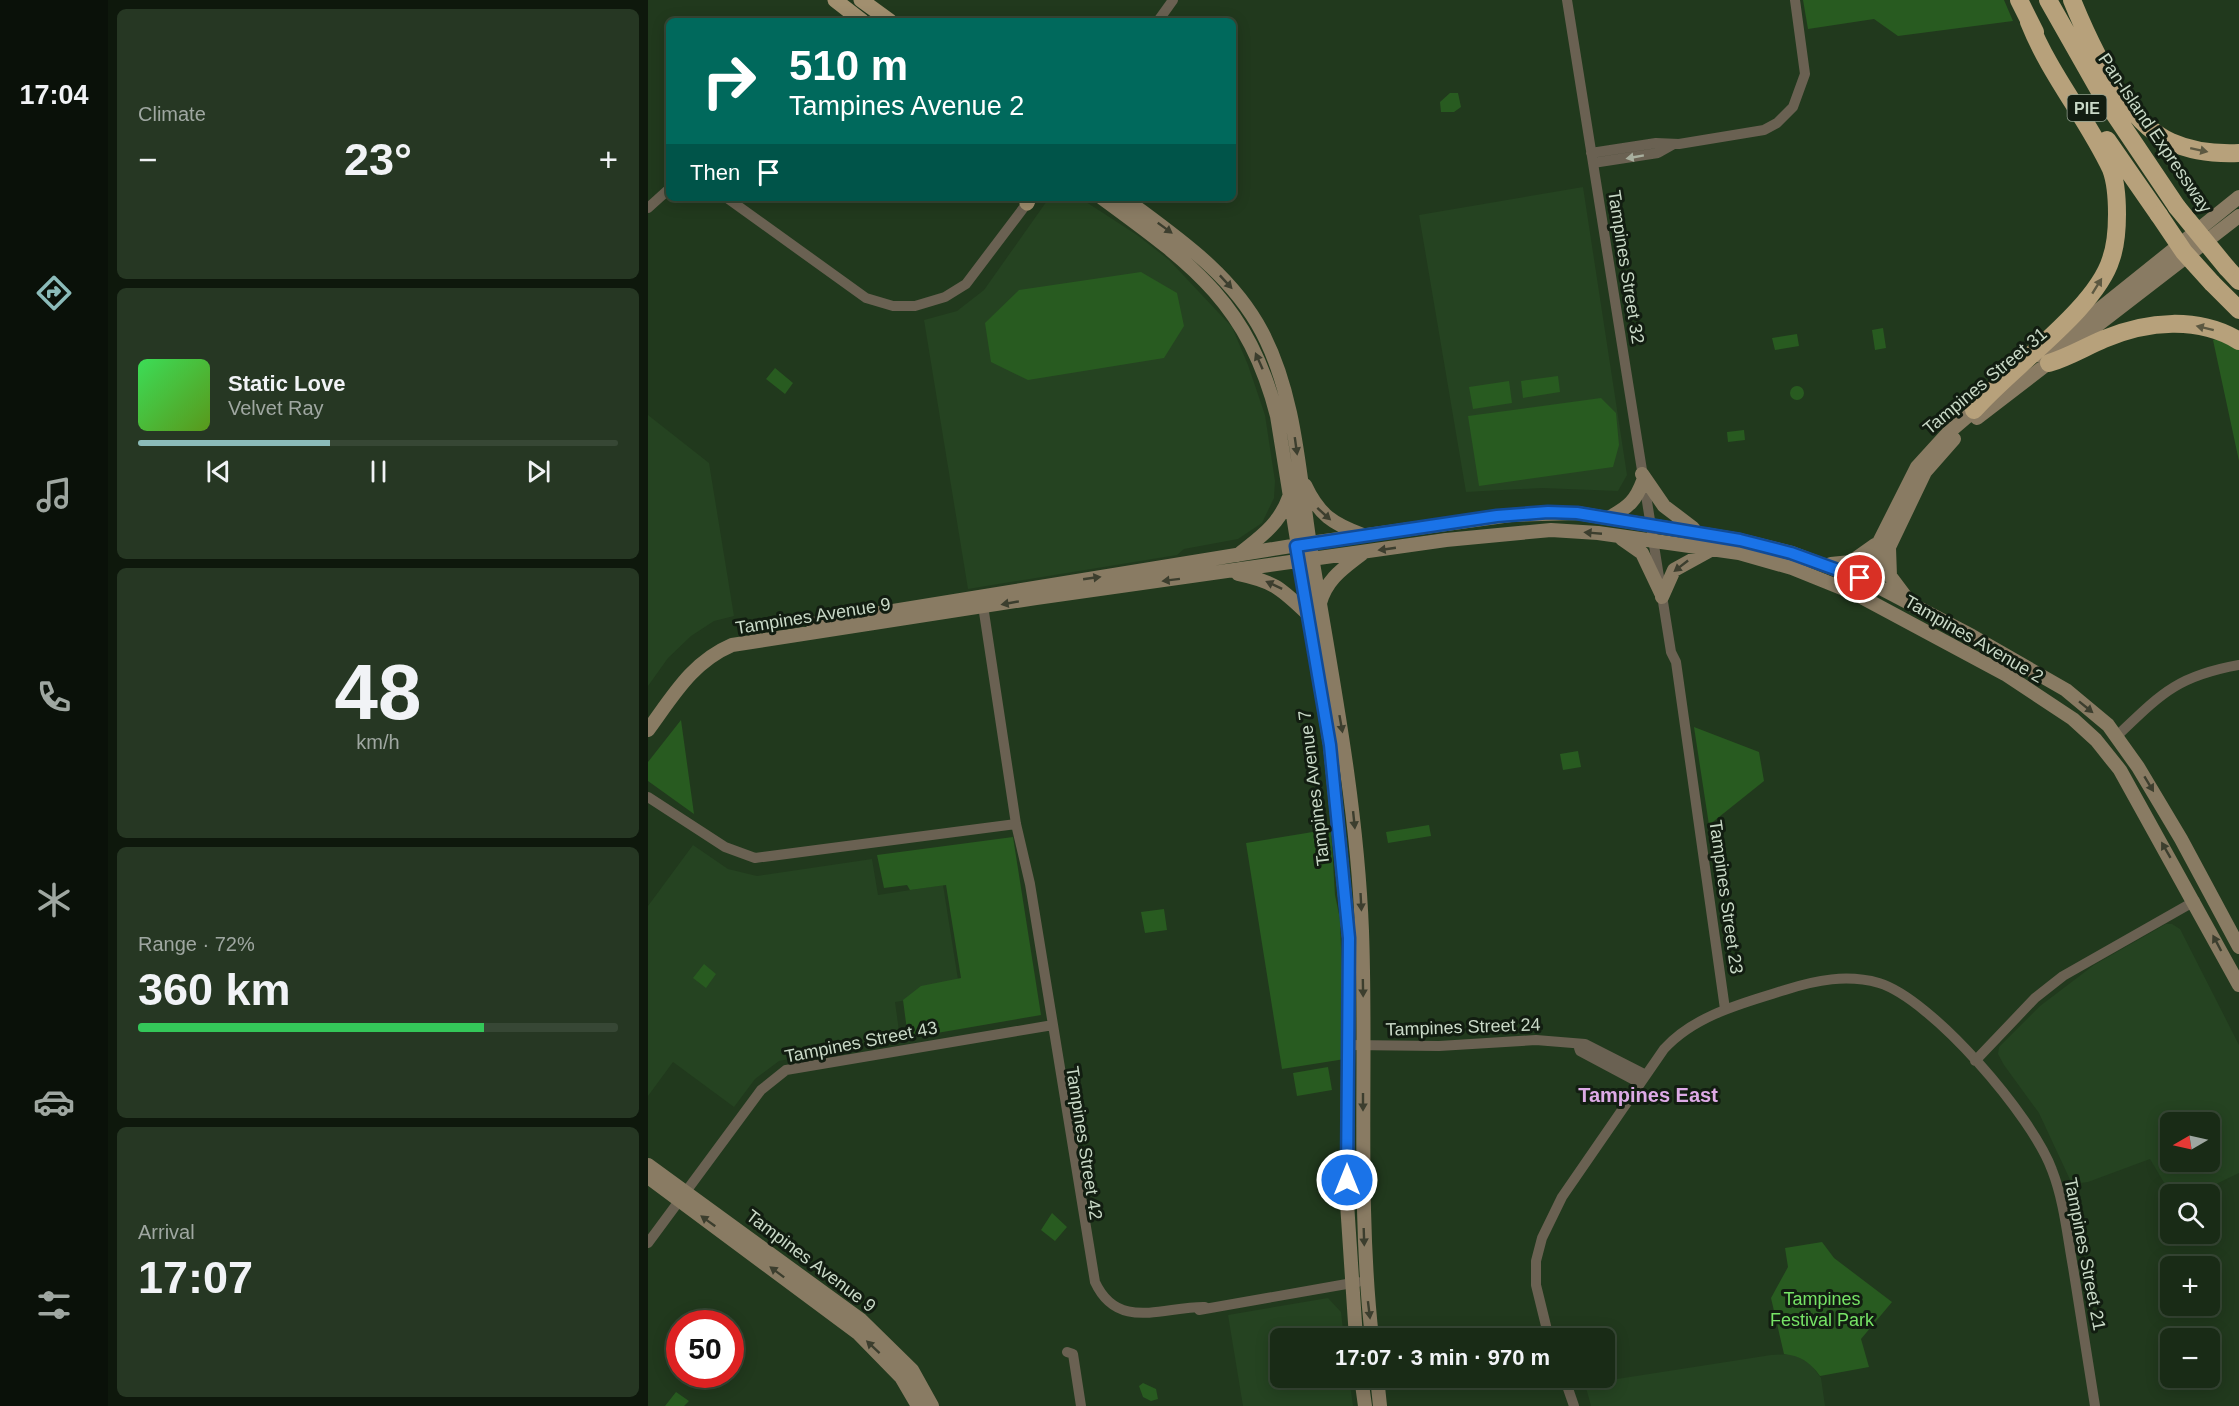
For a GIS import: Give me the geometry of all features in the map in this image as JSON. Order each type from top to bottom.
[{"type":"highway","name":"PIE","points":[[2019,0],[2029,22],[2184,252],[2239,310]]},
{"type":"highway","name":"Pan-Island Expressway","points":[[2048,0],[2097,87],[2177,207],[2233,274]]},
{"type":"highway","points":[[2059,0],[2143,155]]},
{"type":"highway","points":[[2072,0],[2100,58],[2124,100],[2148,127],[2169,142],[2197,151],[2239,153]]},
{"type":"highway","points":[[1974,410],[1995,385],[2081,307],[2096,290],[2111,260],[2117,233],[2117,203],[2112,172],[2040,51],[2029,22]]},
{"type":"highway","points":[[2049,363],[2068,358],[2121,332],[2169,323],[2208,328],[2239,341]]},
{"type":"main road","points":[[835,0],[858,18]]},
{"type":"main road","points":[[861,0],[886,18]]},
{"type":"main road","points":[[2193,242],[2239,197]]},
{"type":"main road","name":"Tampines Avenue 7","points":[[1106,201],[1195,270],[1218,294],[1241,325],[1262,365],[1269,387],[1290,495],[1303,545]]},
{"type":"main road","name":"Tampines Avenue 7","points":[[1128,201],[1205,260],[1246,306],[1276,361],[1292,419],[1299,474],[1309,615],[1336,794],[1349,938],[1357,1045],[1363,1204],[1371,1328]]},
{"type":"main road","points":[[2193,242],[2239,216]]},
{"type":"main road","name":"Tampines Street 31","points":[[1859,596],[1917,467],[1934,447],[1974,410],[2193,242]]},
{"type":"main road","name":"Tampines Street 31","points":[[1884,543],[1925,472],[1947,447],[1981,416],[2049,363],[2193,242]]},
{"type":"main road","points":[[1299,474],[1318,510],[1332,521],[1365,535]]},
{"type":"main road","points":[[1610,517],[1637,498],[1643,477]]},
{"type":"main road","points":[[1643,477],[1664,506],[1685,523],[1703,533]]},
{"type":"main road","points":[[1235,557],[1275,525],[1284,513],[1290,495]]},
{"type":"main road","name":"Tampines Avenue 2","points":[[1303,545],[1548,512],[1610,517],[1703,533],[1781,550],[1866,580],[2066,690],[2118,735],[2181,839],[2239,947]]},
{"type":"main road","name":"Tampines Avenue 2","points":[[1305,559],[1446,540],[1551,530],[1615,535],[1713,548],[1773,562],[1859,596],[2005,674],[2073,719],[2096,740],[2120,770],[2195,901],[2239,985]]},
{"type":"main road","points":[[1615,535],[1642,553],[1662,595]]},
{"type":"main road","points":[[1826,564],[1851,562],[1884,543],[1890,576],[1910,603]]},
{"type":"main road","name":"Tampines Avenue 9","points":[[648,730],[696,666],[732,645],[1303,545]]},
{"type":"main road","points":[[1662,595],[1674,570],[1713,548]]},
{"type":"main road","points":[[1320,605],[1326,586],[1346,565],[1365,552]]},
{"type":"main road","name":"Tampines Avenue 7","points":[[1305,559],[1320,605],[1344,739],[1357,848],[1362,931],[1347,1203],[1355,1328]]},
{"type":"main road","name":"Tampines Avenue 9","points":[[648,717],[685,666],[721,641],[734,637],[983,602],[1229,573],[1305,559]]},
{"type":"main road","points":[[1229,573],[1273,584],[1286,591],[1309,615]]},
{"type":"main road","points":[[2044,678],[2049,690],[2073,719]]},
{"type":"main road","name":"Tampines Avenue 9","points":[[648,1165],[683,1196],[859,1334],[901,1377],[918,1406]]},
{"type":"main road","name":"Tampines Avenue 9","points":[[648,1177],[683,1196],[861,1320],[912,1370],[932,1406]]},
{"type":"main road","points":[[1362,1388],[1365,1406]]},
{"type":"main road","points":[[1378,1388],[1380,1406]]},
{"type":"street","points":[[1160,18],[1173,0]]},
{"type":"street","name":"Tampines Street 32","points":[[1567,0],[1651,540]]},
{"type":"street","points":[[1592,158],[1656,143],[1674,144],[1764,130],[1778,123],[1793,107],[1804,74],[1795,0]]},
{"type":"street","points":[[648,208],[666,192]]},
{"type":"street","points":[[731,201],[864,297],[883,304],[915,306],[945,297],[966,284],[1028,201]]},
{"type":"street","name":"Tampines Street 23","points":[[1651,540],[1679,700],[1690,786],[1694,791],[1725,1009]]},
{"type":"street","name":"Tampines Street 42","points":[[983,602],[1016,824],[1051,1025],[1087,1268],[1096,1296],[1113,1312],[1132,1319],[1158,1318],[1204,1307],[1367,1281]]},
{"type":"street","points":[[2118,735],[2156,698],[2180,681],[2205,672],[2239,665]]},
{"type":"street","points":[[648,797],[704,834],[706,840],[721,852],[753,863],[864,849],[872,843],[1016,824]]},
{"type":"street","points":[[1975,1061],[2007,1024],[2049,987],[2095,956],[2195,901]]},
{"type":"street","name":"Tampines Street 21","points":[[1546,1328],[1539,1308],[1536,1285],[1536,1261],[1542,1238],[1562,1197],[1643,1079],[1679,1034],[1725,1009],[1821,980],[1866,980],[1891,988],[1918,1005],[1975,1061],[2024,1119],[2051,1167],[2063,1205],[2095,1406]]},
{"type":"street","name":"Tampines Street 43","points":[[648,1243],[761,1090],[786,1070],[1051,1025]]},
{"type":"street","name":"Tampines Street 24","points":[[1357,1045],[1439,1046],[1536,1040],[1578,1045],[1580,1051],[1643,1079]]},
{"type":"street","points":[[1075,1406],[1067,1352],[1073,1354],[1081,1406]]},
{"type":"street","points":[[1568,1388],[1574,1406]]},
{"type":"shaded area","points":[[1583,187],[1627,475],[1618,491],[1542,488],[1466,492],[1419,215]]},
{"type":"shaded area","points":[[1047,201],[1085,201],[1137,235],[1169,260],[1232,327],[1248,365],[1265,415],[1275,481],[1274,498],[1262,523],[1238,539],[1184,549],[1177,555],[968,589],[924,320],[957,311],[984,290]]},
{"type":"shaded area","points":[[648,415],[709,463],[734,616],[714,621],[691,636],[668,658],[648,686]]},
{"type":"shaded area","points":[[693,845],[728,869],[757,876],[872,859],[878,895],[943,885],[960,992],[895,1002],[900,1038],[779,1061],[755,1079],[734,1107],[673,1062],[648,1096],[648,906]]},
{"type":"shaded area","points":[[2166,924],[2172,924],[2180,929],[2239,1045],[2239,1173],[2216,1184],[2165,1184],[2150,1159],[2088,1182],[2072,1184],[2039,1113],[1998,1054],[1999,1047],[2040,1006],[2094,965]]},
{"type":"shaded area","points":[[1328,1298],[1341,1312],[1343,1328],[1270,1328],[1270,1388],[1351,1388],[1353,1406],[1243,1406],[1228,1315]]},
{"type":"shaded area","points":[[1792,1354],[1810,1363],[1821,1378],[1825,1406],[1591,1406],[1586,1388],[1615,1388],[1615,1379],[1771,1355]]},
{"type":"green space","points":[[1803,0],[2004,0],[2013,21],[1898,36],[1874,19],[1808,29]]},
{"type":"green space","points":[[1450,93],[1458,93],[1461,107],[1454,112],[1441,112],[1440,102]]},
{"type":"green space","points":[[1141,272],[1177,293],[1184,326],[1164,358],[1028,380],[991,362],[985,323],[1019,290]]},
{"type":"green space","points":[[1883,328],[1886,348],[1875,350],[1872,330]]},
{"type":"green space","points":[[1797,334],[1799,346],[1775,350],[1772,338]]},
{"type":"green space","points":[[2213,340],[2239,348],[2239,461]]},
{"type":"green space","points":[[775,368],[793,383],[785,394],[766,379]]},
{"type":"green space","points":[[1558,376],[1560,392],[1523,398],[1521,381]]},
{"type":"green space","points":[[1509,381],[1512,403],[1473,409],[1469,387]]},
{"type":"green space","points":[[1797,386],[1802,388],[1804,393],[1802,398],[1797,400],[1792,398],[1790,393],[1792,388]]},
{"type":"green space","points":[[1601,398],[1616,413],[1619,445],[1613,467],[1479,486],[1468,416]]},
{"type":"green space","points":[[1744,430],[1745,440],[1728,442],[1727,432]]},
{"type":"green space","points":[[681,720],[694,814],[648,781],[648,762]]},
{"type":"green space","points":[[1694,727],[1759,752],[1764,781],[1709,825]]},
{"type":"green space","points":[[1578,751],[1581,767],[1563,770],[1560,754]]},
{"type":"green space","points":[[1429,825],[1431,836],[1388,843],[1386,832]]},
{"type":"green space","points":[[1331,829],[1335,895],[1340,919],[1345,1059],[1282,1069],[1246,843]]},
{"type":"green space","points":[[1013,837],[1041,1015],[908,1038],[903,1000],[921,986],[961,978],[946,885],[910,890],[907,885],[884,888],[877,855]]},
{"type":"green space","points":[[1164,909],[1167,930],[1145,933],[1141,912]]},
{"type":"green space","points":[[704,964],[716,974],[706,988],[693,978]]},
{"type":"green space","points":[[1328,1067],[1332,1090],[1297,1096],[1293,1073]]},
{"type":"green space","points":[[1052,1213],[1067,1227],[1055,1241],[1041,1230]]},
{"type":"green space","name":"Tampines Festival Park","points":[[1822,1242],[1834,1258],[1892,1302],[1861,1339],[1869,1367],[1820,1376],[1805,1361],[1784,1354],[1771,1298],[1788,1267],[1785,1248]]},
{"type":"green space","points":[[1143,1383],[1156,1389],[1158,1399],[1151,1401],[1143,1397],[1139,1386]]},
{"type":"green space","points":[[676,1392],[689,1401],[684,1406],[665,1406]]},
{"type":"district","name":"Tampines East","points":[[1648,1095]]},
{"type":"route","points":[[1347,1180],[1350,1046],[1349,938],[1330,745],[1296,546],[1497,516],[1548,512],[1577,513],[1649,523],[1740,540],[1826,564],[1860,578]]}]
